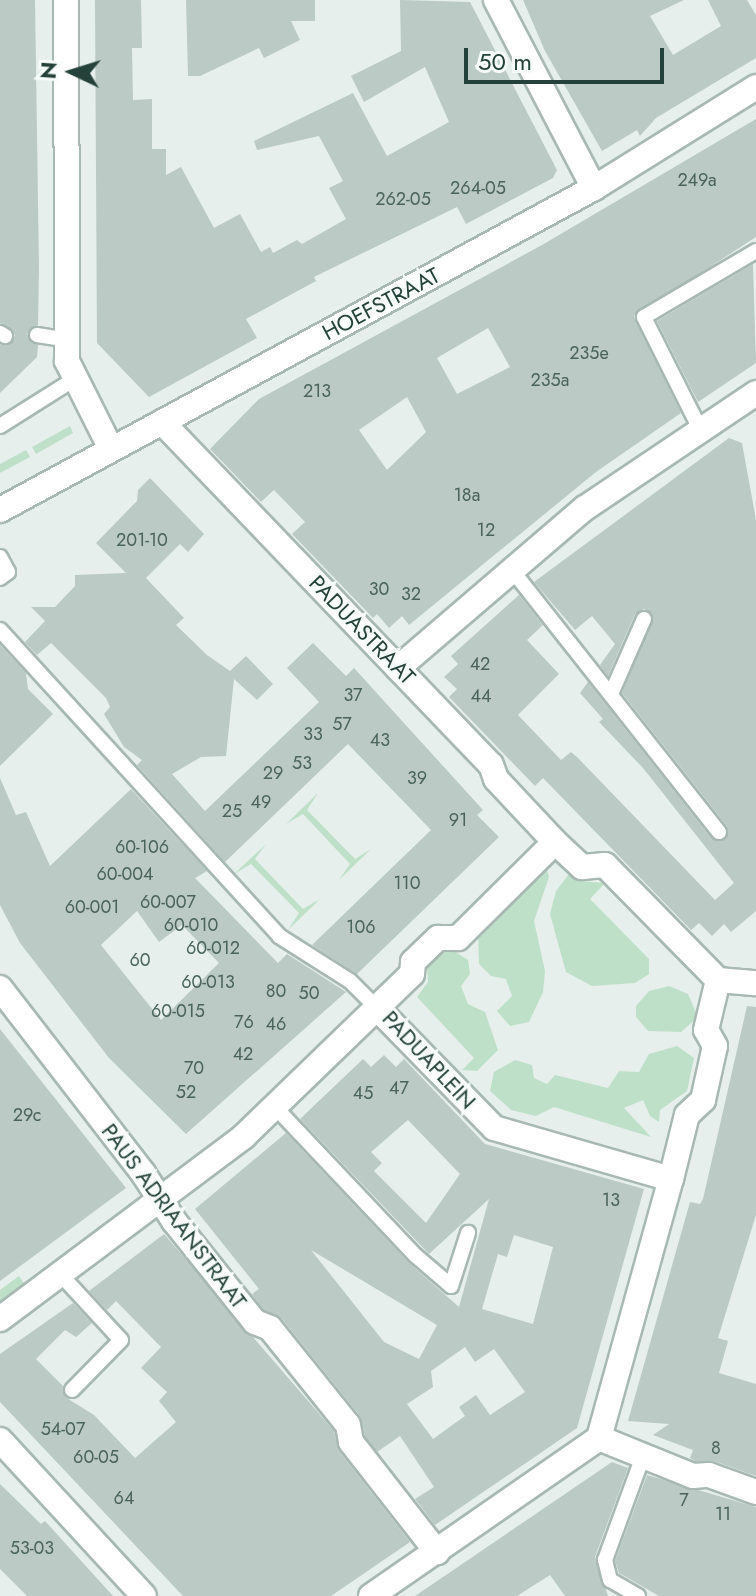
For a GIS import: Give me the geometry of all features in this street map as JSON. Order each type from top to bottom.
[{"type":"street","points":[[66,0],[67,340],[73,380],[111,449]]},
{"type":"street","points":[[496,0],[594,188]]},
{"type":"street","name":"HOEFSTRAAT","points":[[0,510],[594,188],[756,87]]},
{"type":"street","points":[[398,668],[585,508],[699,427],[754,399]]},
{"type":"street","name":"PADUASTRAAT","points":[[162,422],[491,765],[496,779],[555,842]]},
{"type":"street","points":[[555,842],[582,867],[605,865],[718,980],[756,983]]},
{"type":"street","name":"PADUAPLEIN","points":[[555,842],[458,938],[438,938],[378,1009],[494,1128],[671,1179]]},
{"type":"street","points":[[371,1596],[599,1438],[687,1115],[703,1100],[715,1046],[706,1030],[718,980]]},
{"type":"street","name":"PAUS ADRIAANSTRAAT","points":[[0,988],[255,1322],[270,1328],[348,1425],[351,1442],[437,1552]]},
{"type":"street","points":[[0,1319],[160,1201],[275,1107],[378,1009]]},
{"type":"street","points":[[599,1438],[643,1456],[756,1492]]},
{"type":"street","points":[[0,1440],[144,1596]]},
{"type":"lane","points":[[699,427],[644,317],[756,251]]},
{"type":"lane","points":[[37,335],[67,340]]},
{"type":"lane","points":[[0,426],[73,380]]},
{"type":"lane","points":[[0,557],[8,572],[0,578]]},
{"type":"lane","points":[[512,570],[719,832]]},
{"type":"lane","points":[[611,694],[644,619]]},
{"type":"lane","points":[[0,630],[279,936],[350,981],[378,1009]]},
{"type":"lane","points":[[275,1107],[416,1256],[451,1286],[468,1233]]},
{"type":"lane","points":[[61,1275],[121,1340],[72,1390]]},
{"type":"lane","points":[[627,1594],[610,1580],[605,1560],[643,1456]]},
{"type":"green space","points":[[70,426],[73,433],[36,454],[32,447]]},
{"type":"green space","points":[[26,450],[30,457],[0,473],[0,464]]},
{"type":"green space","points":[[318,793],[307,810],[355,859],[371,849],[339,880],[350,864],[303,814],[286,824]]},
{"type":"green space","points":[[266,844],[255,859],[303,909],[320,899],[288,930],[299,913],[251,864],[234,874]]},
{"type":"green space","points":[[546,866],[549,877],[534,921],[545,971],[543,992],[529,1022],[510,1026],[497,1011],[512,996],[506,979],[491,976],[479,964],[478,931]]},
{"type":"green space","points":[[569,874],[579,881],[605,883],[590,899],[649,959],[649,974],[635,983],[592,986],[566,972],[550,914],[556,891]]},
{"type":"green space","points":[[454,951],[468,960],[470,974],[461,986],[468,1004],[485,1012],[498,1050],[477,1071],[462,1070],[474,1058],[417,997],[428,982],[427,964],[437,953]]},
{"type":"green space","points":[[669,986],[688,994],[698,1017],[681,1032],[648,1031],[636,1017],[636,1006],[649,991]]},
{"type":"green space","points":[[677,1046],[694,1058],[687,1091],[660,1110],[659,1122],[650,1116],[643,1100],[624,1108],[651,1137],[554,1107],[536,1116],[511,1110],[490,1091],[494,1072],[515,1060],[532,1065],[534,1078],[547,1084],[555,1075],[608,1088],[619,1071],[639,1072],[649,1054]]},
{"type":"green space","points":[[19,1276],[25,1285],[0,1302],[0,1290]]},
{"type":"building","points":[[0,0],[35,0],[39,268],[38,325],[27,334],[38,345],[37,357],[0,393],[0,345],[10,344],[15,335],[0,323]]},
{"type":"building","points":[[95,0],[141,0],[142,48],[132,48],[133,100],[152,99],[152,149],[166,149],[166,175],[181,167],[214,228],[240,214],[261,252],[270,247],[273,253],[297,240],[302,244],[346,219],[329,188],[343,181],[319,136],[257,150],[254,141],[353,93],[387,156],[449,122],[425,67],[364,102],[351,76],[401,51],[400,0],[470,2],[557,170],[553,178],[466,224],[457,207],[314,277],[316,281],[246,319],[257,338],[149,397],[97,343]]},
{"type":"building","points":[[186,0],[315,0],[315,21],[291,21],[300,40],[264,58],[259,48],[200,76],[188,76]]},
{"type":"building","points":[[523,0],[684,0],[650,16],[673,55],[721,26],[708,0],[747,0],[756,15],[756,58],[656,118],[640,136],[637,130],[602,151],[545,51]]},
{"type":"building","points":[[756,119],[756,237],[634,316],[681,413],[596,472],[409,625],[402,616],[389,628],[377,614],[373,618],[292,534],[305,522],[274,490],[261,502],[210,449],[259,399],[542,245]],"holes":[[[488,328],[510,367],[457,394],[437,358]],[[407,397],[426,432],[387,470],[359,430]]]},
{"type":"building","points":[[753,264],[756,363],[698,402],[657,321]]},
{"type":"building","points":[[729,438],[742,443],[756,520],[756,911],[731,932],[724,924],[712,936],[699,923],[691,930],[543,778],[535,786],[449,697],[457,689],[444,677],[458,664],[451,656],[519,595],[543,625],[527,640],[559,674],[518,715],[561,760],[571,752],[578,758],[715,900],[734,883],[643,768],[599,722],[603,719],[580,693],[588,682],[711,838],[726,839],[727,826],[622,693],[652,614],[644,609],[635,614],[608,676],[600,665],[615,644],[592,616],[575,630],[534,582]]},
{"type":"building","points":[[150,478],[204,534],[188,552],[180,544],[146,578],[184,618],[176,625],[207,655],[230,671],[246,656],[273,684],[257,700],[234,679],[226,756],[201,757],[172,774],[205,811],[319,702],[287,668],[313,643],[346,676],[354,668],[483,810],[477,815],[499,837],[357,974],[312,945],[431,830],[348,744],[225,862],[137,765],[142,760],[124,747],[104,714],[110,707],[106,698],[51,643],[37,655],[25,642],[45,621],[31,607],[55,607],[75,586],[75,575],[126,573],[96,543],[137,501],[138,490]]},
{"type":"building","points":[[0,645],[26,673],[28,689],[53,714],[0,766]]},
{"type":"building","points":[[0,778],[16,815],[26,812],[50,866],[131,789],[207,871],[195,878],[278,963],[287,954],[346,992],[186,1134],[109,1058],[20,943],[0,905]],"holes":[[[137,911],[159,942],[182,925],[219,963],[161,1020],[101,945]]]},
{"type":"building","points":[[747,1006],[756,1007],[756,1215],[718,1338],[728,1341],[719,1373],[756,1384],[756,1476],[714,1461],[695,1461],[690,1458],[693,1450],[653,1435],[669,1424],[628,1421],[690,1202],[700,1204],[703,1199]]},
{"type":"building","points":[[0,1029],[126,1188],[0,1281]]},
{"type":"building","points":[[384,1055],[396,1067],[404,1059],[485,1144],[644,1189],[577,1428],[435,1525],[415,1499],[434,1487],[400,1436],[377,1452],[365,1436],[360,1416],[282,1319],[264,1310],[252,1294],[259,1289],[195,1209],[286,1133],[409,1263],[459,1307],[489,1199],[429,1254],[300,1119],[363,1059],[371,1067]],"holes":[[[408,1120],[460,1174],[426,1223],[374,1171],[382,1163],[371,1152]],[[514,1235],[553,1247],[533,1324],[482,1309],[498,1254],[507,1257]],[[311,1250],[437,1325],[419,1359],[384,1342]],[[465,1347],[475,1362],[494,1349],[525,1392],[490,1415],[476,1395],[459,1407],[465,1416],[433,1439],[407,1404],[433,1387],[431,1371]]]},
{"type":"building","points":[[164,1234],[334,1431],[339,1451],[410,1542],[331,1596],[183,1596],[0,1402],[0,1354],[73,1303],[92,1323],[76,1337],[65,1330],[36,1359],[63,1386],[65,1397],[94,1415],[135,1458],[176,1422],[159,1401],[167,1392],[141,1368],[161,1347],[116,1301],[107,1310],[89,1291]]},
{"type":"building","points":[[612,1462],[628,1468],[595,1557],[608,1596],[565,1596],[550,1575],[517,1596],[415,1596]]},
{"type":"building","points":[[647,1475],[756,1507],[756,1596],[659,1596],[619,1573],[615,1561]]},
{"type":"building","points":[[0,1484],[41,1524],[45,1521],[113,1596],[27,1596],[0,1569]]}]
